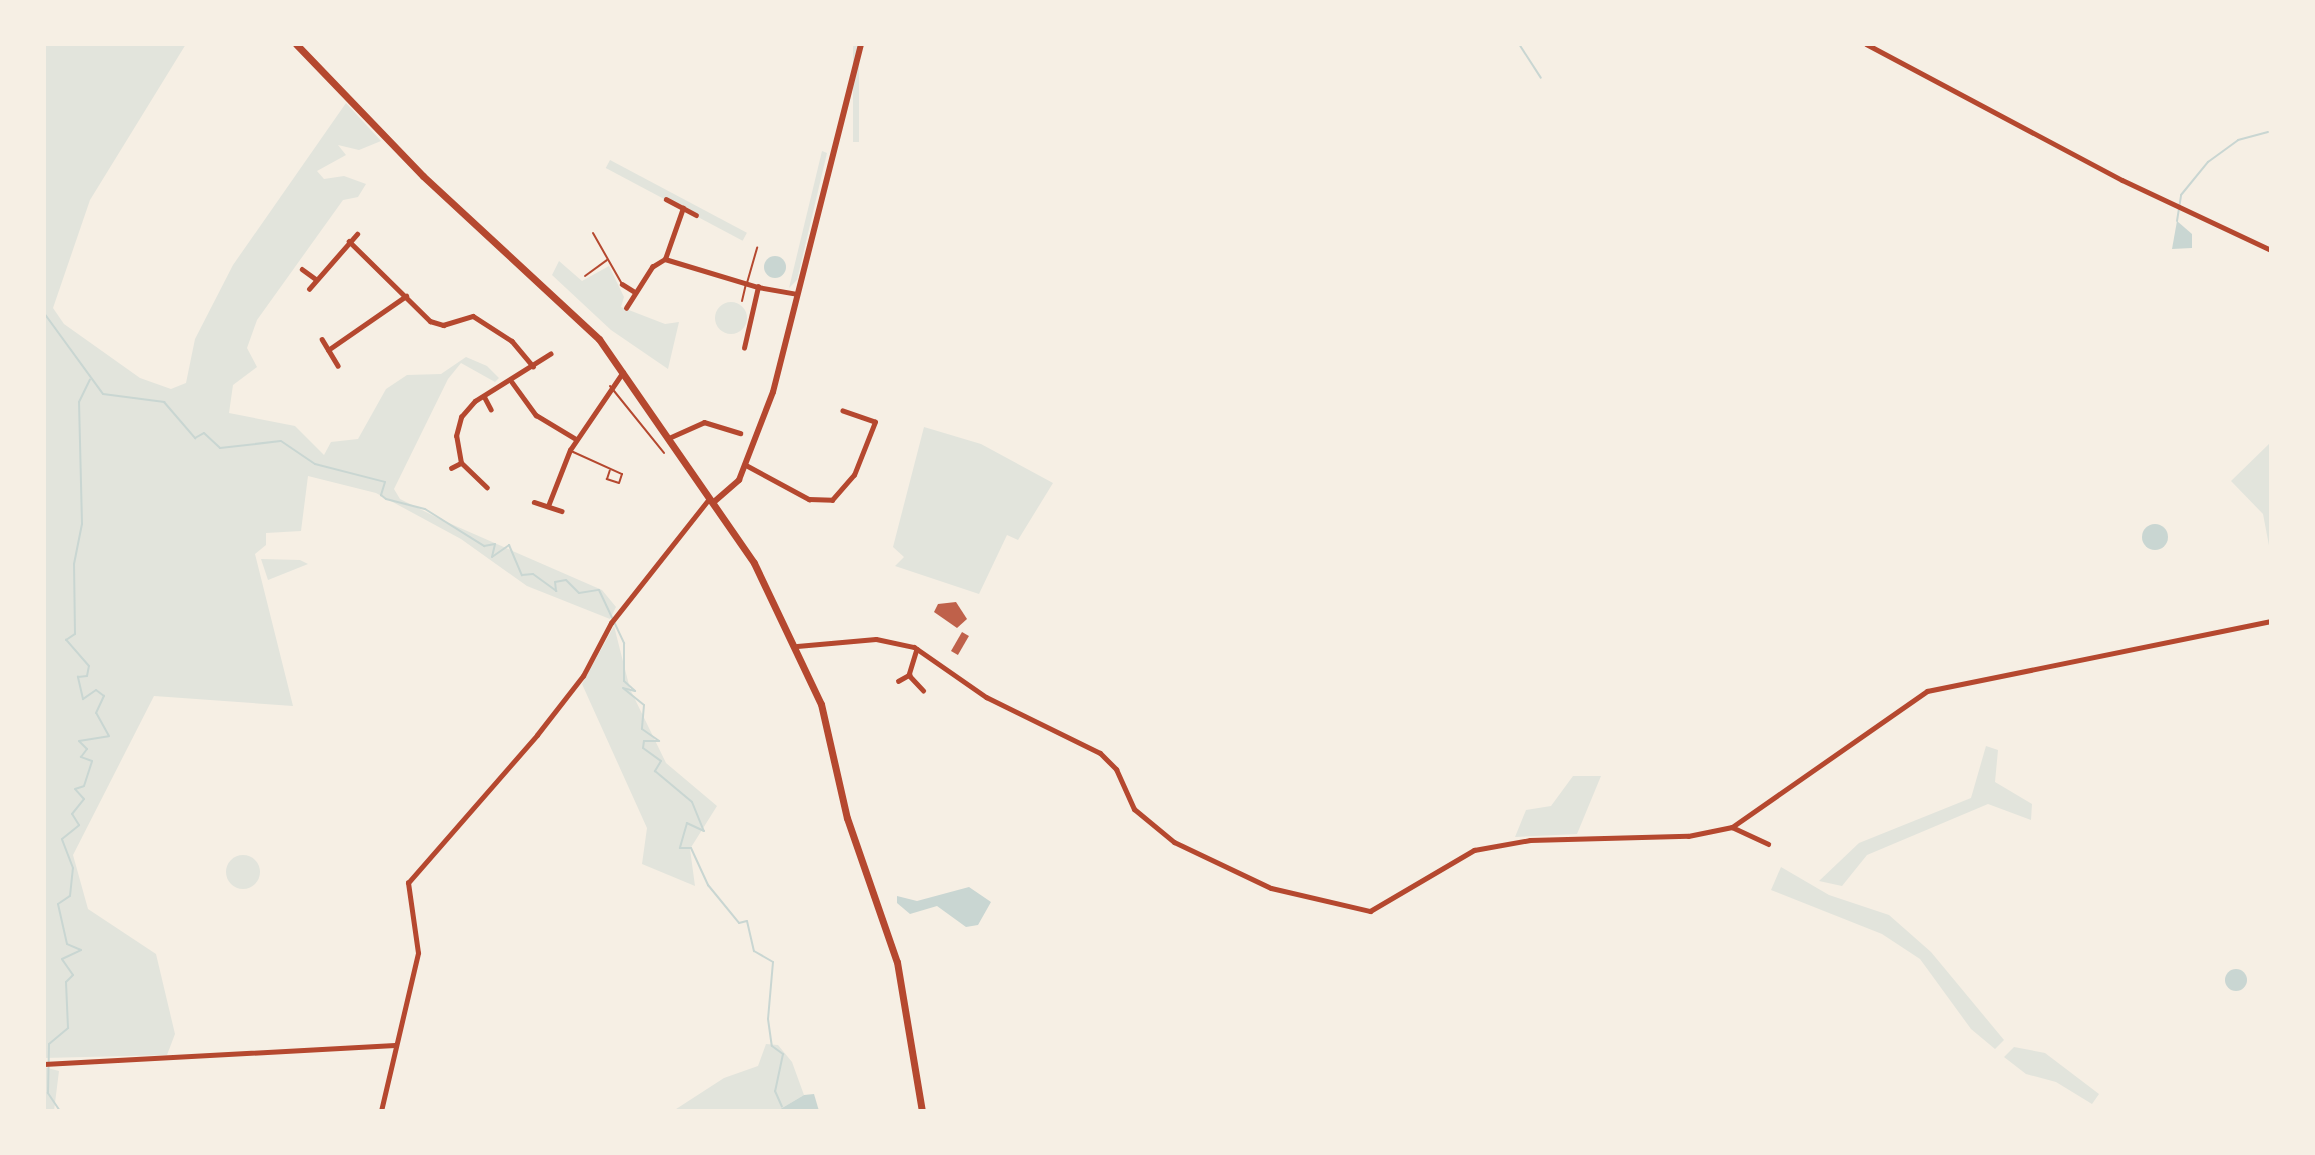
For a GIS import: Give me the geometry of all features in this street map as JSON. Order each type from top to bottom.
[{"type":"highway","points":[[296,44],[430,183],[575,312],[624,372],[713,499],[797,646],[821,704],[847,818],[897,962],[922,1111]]},
{"type":"main road","points":[[713,499],[746,465],[773,392],[862,44]]},
{"type":"street","points":[[1866,44],[2122,180],[2271,250]]},
{"type":"street","points":[[666,200],[696,215]]},
{"type":"street","points":[[626,308],[635,292],[665,260],[683,208]]},
{"type":"street","points":[[309,289],[357,234]]},
{"type":"street","points":[[349,241],[437,324],[464,316],[482,320],[513,341],[533,366]]},
{"type":"street","points":[[665,260],[758,287],[796,294]]},
{"type":"street","points":[[302,270],[316,279]]},
{"type":"street","points":[[622,284],[635,292]]},
{"type":"street","points":[[744,348],[758,287]]},
{"type":"street","points":[[328,350],[406,296]]},
{"type":"street","points":[[322,339],[338,366]]},
{"type":"street","points":[[487,488],[461,463],[457,428],[484,396],[512,382],[550,354]]},
{"type":"street","points":[[548,506],[576,439],[610,386],[624,372]]},
{"type":"street","points":[[512,382],[536,415],[576,439]]},
{"type":"street","points":[[484,396],[491,409]]},
{"type":"street","points":[[746,465],[809,499],[832,500],[854,475],[875,422],[843,411]]},
{"type":"street","points":[[671,438],[704,422],[740,433]]},
{"type":"street","points":[[451,468],[461,463]]},
{"type":"street","points":[[381,1111],[394,1045],[418,953],[408,883],[537,736],[583,676],[611,623],[713,499]]},
{"type":"street","points":[[534,502],[562,511]]},
{"type":"street","points":[[797,646],[876,639],[917,649],[986,696],[1100,753],[1116,769],[1143,820],[1211,861],[1271,888],[1370,911],[1474,850],[1530,840],[1688,836],[1732,827],[1927,691],[2271,621]]},
{"type":"street","points":[[898,681],[909,675],[917,649]]},
{"type":"street","points":[[909,675],[923,691]]},
{"type":"street","points":[[1732,827],[1768,844]]},
{"type":"street","points":[[44,1064],[394,1045]]},
{"type":"lane","points":[[593,233],[622,284]]},
{"type":"lane","points":[[742,300],[757,247]]},
{"type":"lane","points":[[585,276],[608,260]]},
{"type":"lane","points":[[610,386],[664,453]]},
{"type":"lane","points":[[570,450],[622,474],[619,483],[607,479],[610,470]]},
{"type":"shaded area","points":[[44,44],[186,44],[90,200],[53,308],[64,324],[140,378],[171,389],[186,383],[195,339],[233,265],[346,103],[381,141],[359,150],[338,145],[346,155],[317,171],[324,179],[344,176],[366,184],[358,197],[343,200],[257,320],[247,348],[257,367],[233,385],[229,413],[295,426],[324,455],[331,442],[358,439],[386,389],[407,375],[441,374],[466,357],[487,366],[499,378],[495,382],[461,363],[448,379],[394,489],[400,499],[442,520],[602,590],[616,607],[610,619],[527,586],[461,539],[376,493],[308,476],[301,531],[266,533],[266,545],[255,554],[293,706],[154,696],[73,855],[88,909],[156,954],[175,1034],[167,1055],[44,1058]]},
{"type":"shaded area","points":[[853,44],[859,44],[859,142],[853,142]]},
{"type":"shaded area","points":[[822,151],[827,153],[797,280],[789,288]]},
{"type":"shaded area","points":[[610,160],[747,233],[743,241],[606,168]]},
{"type":"shaded area","points":[[2177,221],[2192,234],[2192,248],[2172,249]]},
{"type":"shaded area","points":[[775,256],[783,259],[786,267],[783,275],[775,278],[767,275],[764,267],[767,259]]},
{"type":"shaded area","points":[[559,261],[582,281],[609,266],[624,297],[621,307],[665,324],[679,322],[668,369],[611,330],[552,275]]},
{"type":"shaded area","points":[[731,302],[742,307],[747,318],[742,329],[731,334],[720,329],[715,318],[720,307]]},
{"type":"shaded area","points":[[924,427],[981,444],[1053,483],[1018,540],[1007,535],[979,594],[895,566],[904,557],[893,547]]},
{"type":"shaded area","points":[[2271,442],[2271,556],[2263,514],[2231,481]]},
{"type":"shaded area","points":[[2155,524],[2164,528],[2168,537],[2164,546],[2155,550],[2146,546],[2142,537],[2146,528]]},
{"type":"shaded area","points":[[261,559],[300,560],[308,564],[268,580]]},
{"type":"shaded area","points":[[614,626],[630,689],[666,763],[717,806],[690,849],[695,886],[642,864],[647,828],[582,684]]},
{"type":"shaded area","points":[[1986,746],[1998,750],[1995,782],[2032,804],[2031,820],[1988,804],[1867,855],[1842,886],[1819,881],[1859,843],[1971,798]]},
{"type":"shaded area","points":[[1573,776],[1601,776],[1577,834],[1515,837],[1526,810],[1551,806]]},
{"type":"shaded area","points":[[243,855],[255,860],[260,872],[255,884],[243,889],[231,884],[226,872],[231,860]]},
{"type":"shaded area","points":[[1781,867],[1829,895],[1889,915],[1931,952],[2004,1040],[1995,1049],[1971,1029],[1920,959],[1882,934],[1771,890]]},
{"type":"shaded area","points":[[969,887],[991,902],[978,925],[966,927],[937,906],[910,914],[897,903],[897,896],[917,901]]},
{"type":"shaded area","points":[[2236,969],[2244,972],[2247,980],[2244,988],[2236,991],[2228,988],[2225,980],[2228,972]]},
{"type":"shaded area","points":[[766,1044],[778,1045],[792,1062],[804,1095],[777,1111],[673,1111],[724,1078],[758,1066]]},
{"type":"shaded area","points":[[2014,1047],[2045,1053],[2099,1094],[2092,1104],[2056,1082],[2026,1074],[2004,1057]]},
{"type":"shaded area","points":[[44,1067],[59,1071],[54,1111],[44,1111]]},
{"type":"shaded area","points":[[814,1094],[819,1111],[777,1111],[804,1095]]},
{"type":"building","points":[[956,602],[967,619],[957,628],[934,612],[938,604]]},
{"type":"building","points":[[962,632],[969,636],[958,655],[951,651]]},
{"type":"waterway","points":[[1519,44],[1541,78]]},
{"type":"waterway","points":[[2177,221],[2181,195],[2208,162],[2238,140],[2268,132]]},
{"type":"waterway","points":[[44,313],[103,394],[164,402],[195,438],[204,433],[220,448],[281,441],[315,464],[385,482],[381,495],[386,499],[425,509],[484,546],[495,544],[492,557],[509,545],[522,575],[533,574],[556,591],[555,582],[566,580],[579,593],[599,590],[624,643],[624,681],[635,691],[623,688],[644,705],[642,729],[659,741],[644,741],[643,748],[661,761],[655,771],[692,802],[704,831],[687,823],[680,848],[691,848],[708,885],[739,923],[747,921],[754,951],[773,962],[768,1019],[772,1046],[783,1054],[775,1091],[782,1107]]},
{"type":"waterway","points":[[60,1111],[48,1093],[49,1044],[68,1028],[66,982],[73,975],[62,959],[81,950],[67,944],[58,904],[70,896],[73,868],[62,839],[79,825],[72,814],[84,799],[75,789],[84,786],[92,761],[81,757],[87,749],[79,741],[109,736],[96,713],[104,696],[96,690],[83,699],[78,677],[87,676],[89,666],[66,640],[75,634],[74,564],[82,524],[79,402],[90,379]]}]
